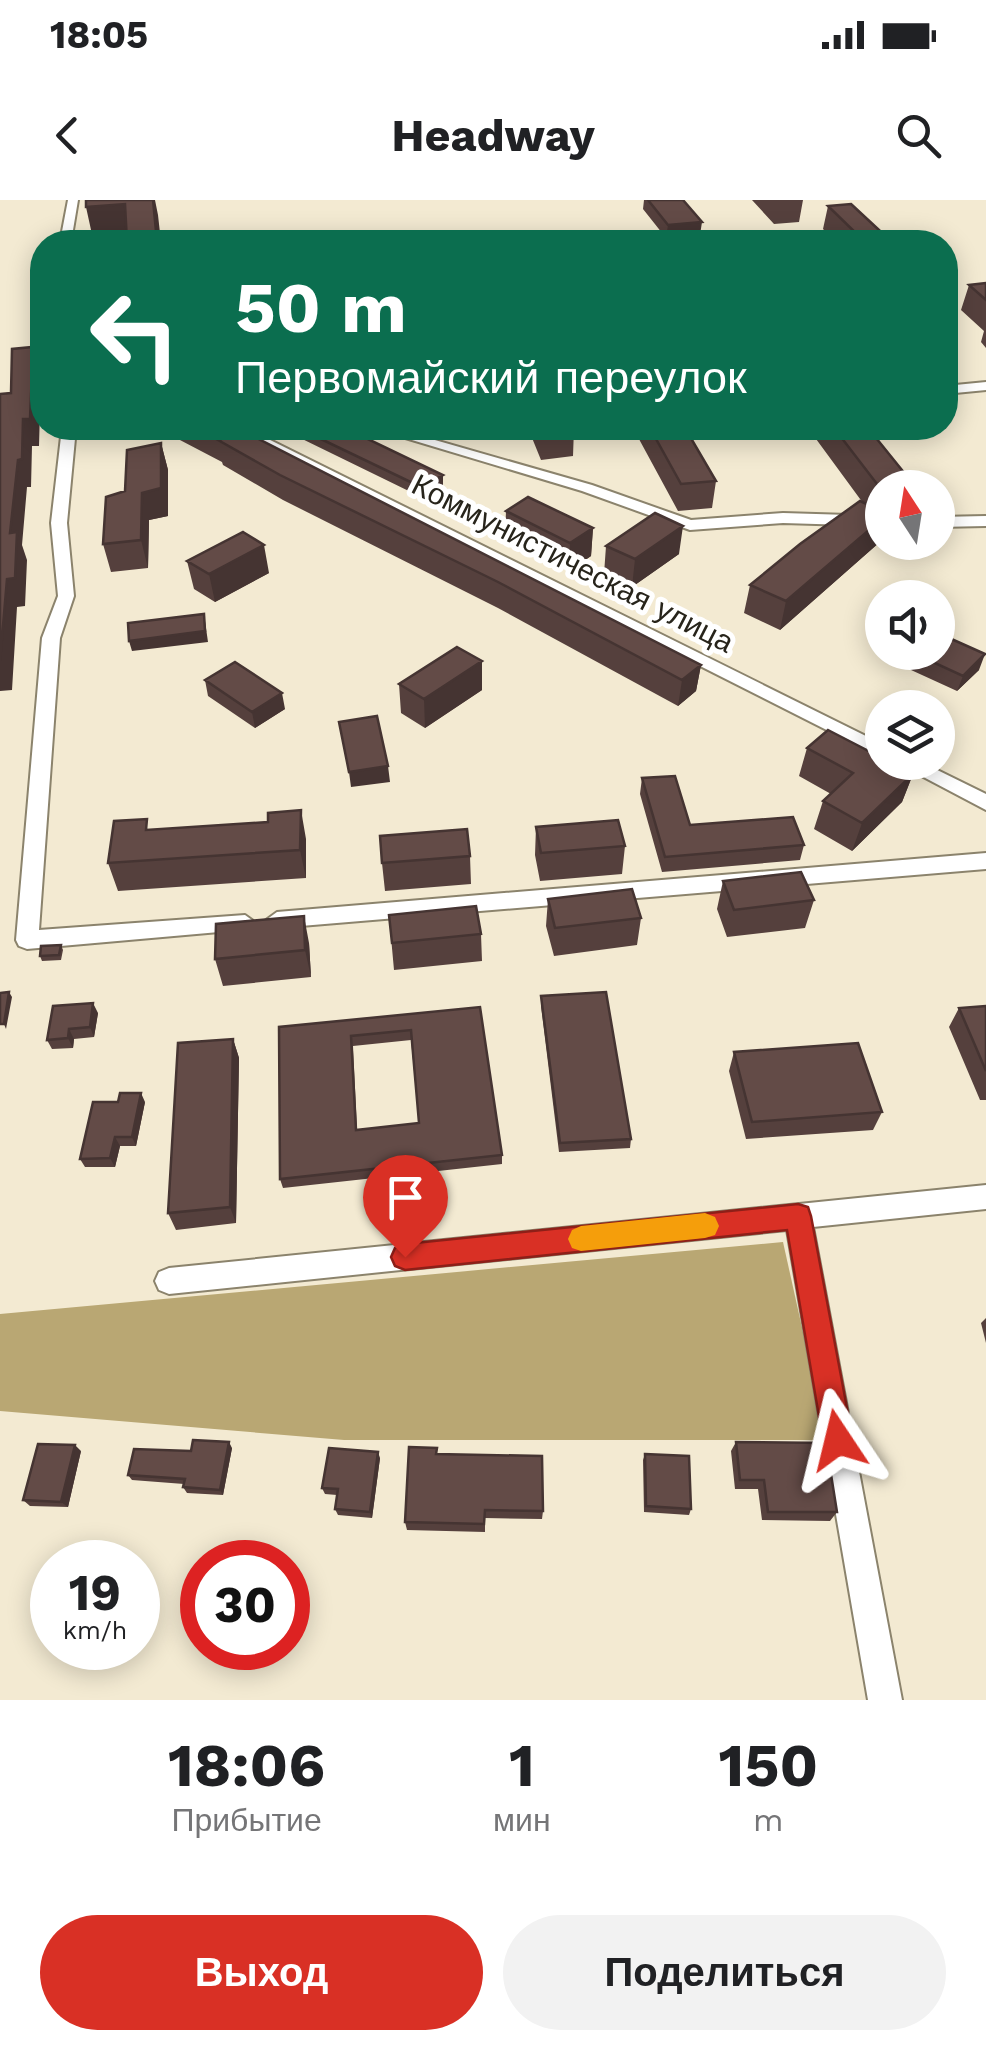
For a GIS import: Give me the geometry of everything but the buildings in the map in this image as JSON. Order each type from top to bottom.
[{"type":"street","points":[[67,230],[73,200]]},
{"type":"street","points":[[958,389],[986,386]]},
{"type":"street","points":[[67,440],[58,523],[66,596],[51,638],[27,940],[986,861]]},
{"type":"street","name":"Коммунистическая улица","points":[[270,440],[865,743]]},
{"type":"street","points":[[421,440],[587,488],[690,525],[783,518],[865,520]]},
{"type":"street","points":[[955,522],[986,521]]},
{"type":"street","points":[[939,780],[986,804]]},
{"type":"street","points":[[169,1282],[986,1197]]},
{"type":"street","points":[[798,1216],[886,1700]]},
{"type":"shaded area","points":[[783,1242],[827,1440],[344,1440],[0,1411],[0,1314]]},
{"type":"slow traffic","points":[[581,1239],[705,1226]]},
{"type":"route","points":[[405,1257],[798,1216],[838,1440]]}]
